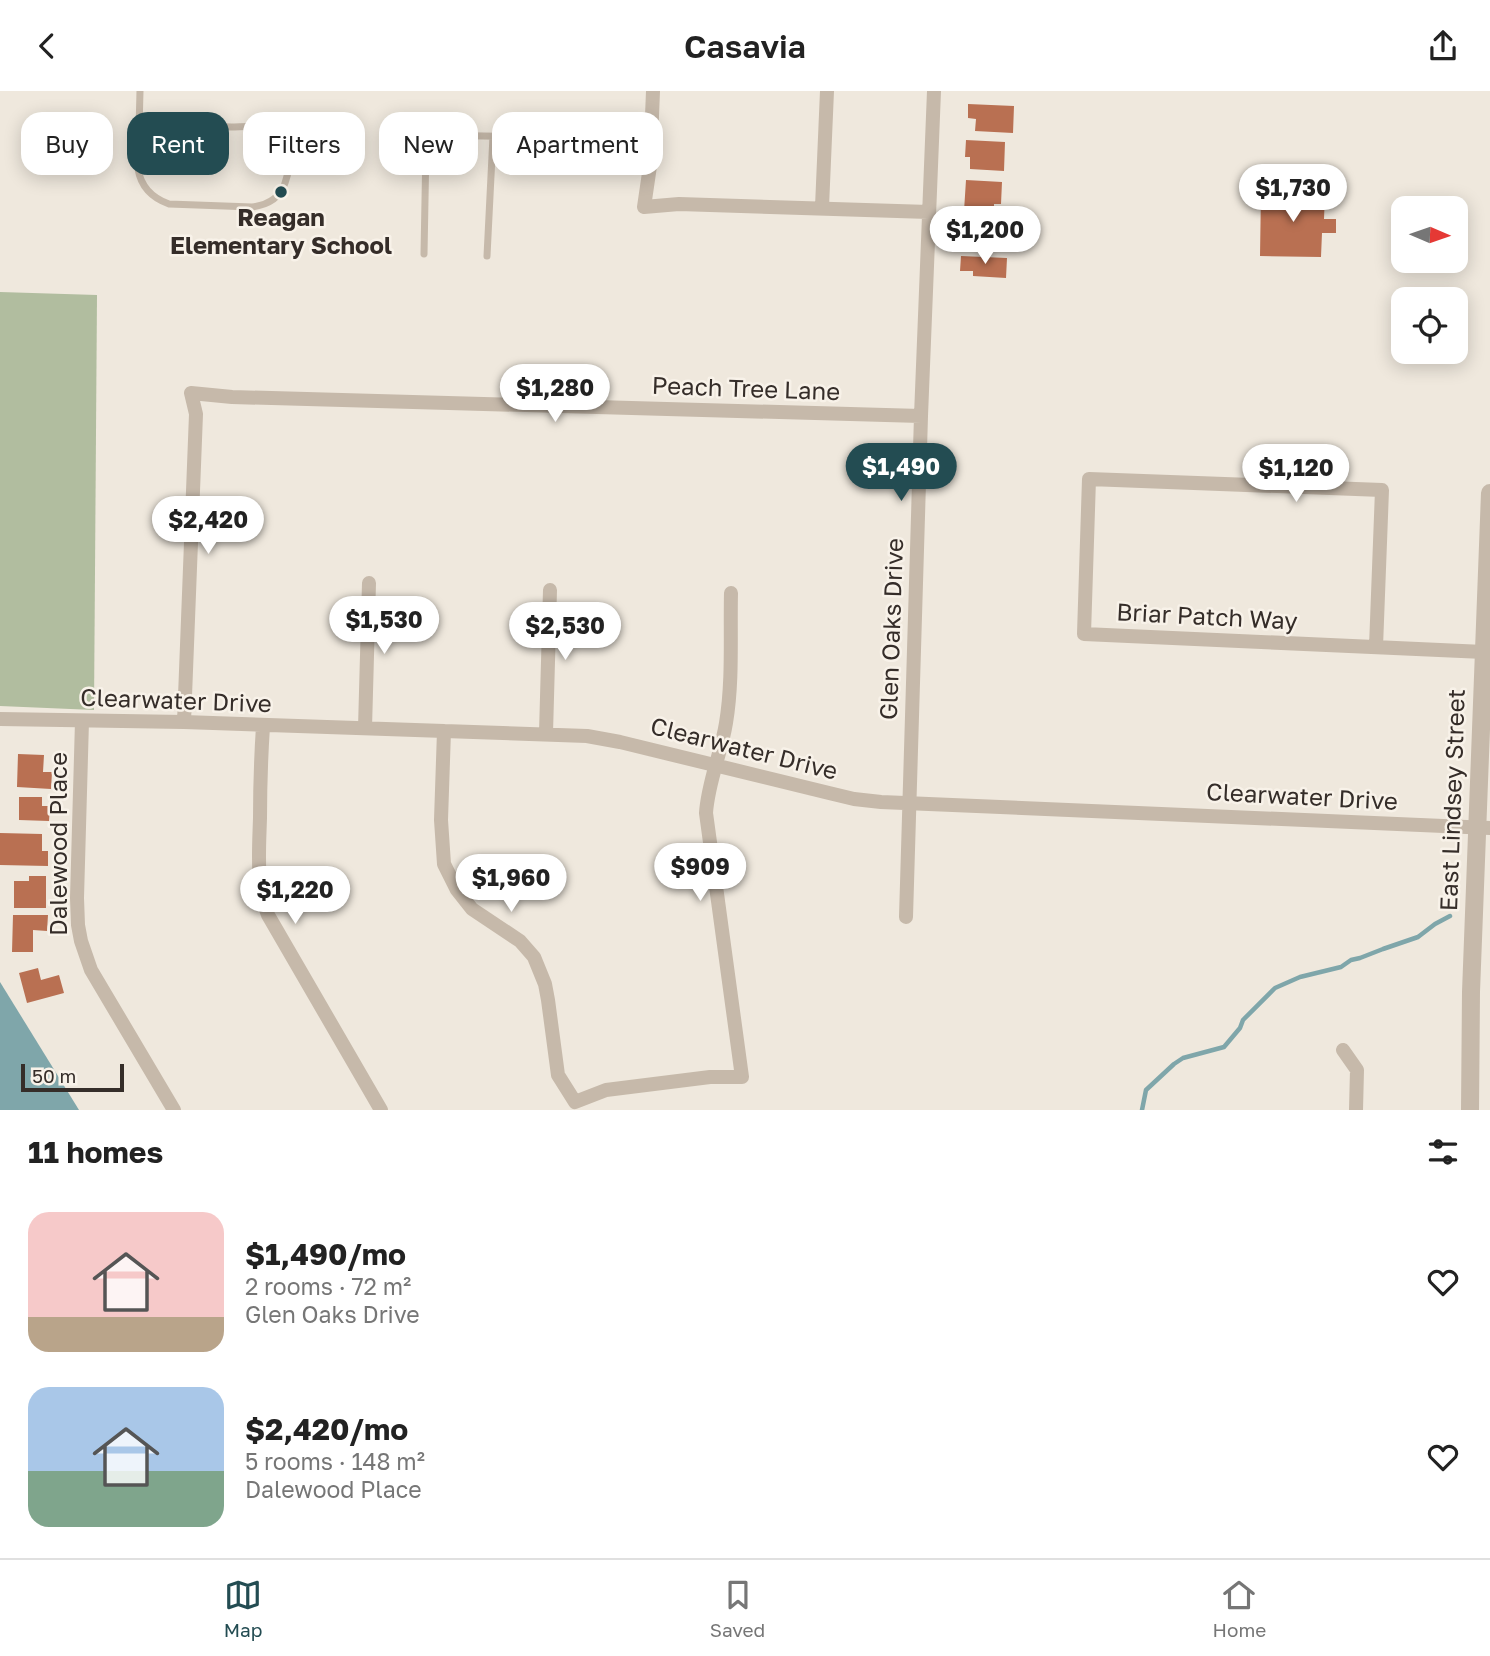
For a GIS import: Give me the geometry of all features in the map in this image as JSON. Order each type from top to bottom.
[{"type":"street","points":[[653,91],[644,207],[679,204],[929,212]]},
{"type":"street","points":[[822,207],[827,91]]},
{"type":"street","name":"Glen Oaks Drive","points":[[906,917],[934,91]]},
{"type":"street","name":"Peach Tree Lane","points":[[184,722],[196,414],[191,393],[232,397],[921,417]]},
{"type":"street","name":"Briar Patch Way","points":[[1376,647],[1382,490],[1089,479],[1084,634],[1484,652]]},
{"type":"street","name":"East Lindsey Street","points":[[1469,1110],[1471,992],[1483,827],[1484,652],[1490,493]]},
{"type":"street","points":[[365,728],[369,583]]},
{"type":"street","points":[[546,733],[550,590]]},
{"type":"street","points":[[444,731],[441,820],[444,864],[457,890],[472,909],[520,941],[534,957],[548,1000],[558,1075],[575,1102],[606,1090],[709,1077],[741,1077],[706,813],[708,791],[723,739],[728,706],[731,593]]},
{"type":"street","name":"Clearwater Drive","points":[[0,719],[546,733],[602,738],[855,799],[1483,827]]},
{"type":"street","name":"Dalewood Place","points":[[82,721],[77,898],[81,941],[91,970],[174,1110]]},
{"type":"street","points":[[263,726],[259,859],[262,900],[268,915],[381,1110]]},
{"type":"street","points":[[1343,1050],[1357,1070],[1356,1110]]},
{"type":"lane","points":[[139,112],[140,91]]},
{"type":"lane","points":[[139,117],[160,125],[265,129],[280,140],[285,152],[288,163],[285,184],[274,200],[261,206],[169,204],[160,201],[139,179],[139,117]]},
{"type":"lane","points":[[424,254],[426,146],[430,135],[492,136]]},
{"type":"lane","points":[[487,256],[492,170]]},
{"type":"green space","points":[[0,292],[97,295],[94,710],[0,706]]},
{"type":"water","points":[[0,982],[79,1110],[0,1110]]},
{"type":"building","points":[[968,104],[1014,106],[1013,133],[975,131],[976,119],[968,118]]},
{"type":"building","points":[[966,140],[1005,142],[1004,171],[970,169],[970,157],[965,157]]},
{"type":"building","points":[[966,180],[1002,182],[1001,204],[994,204],[994,212],[964,211]]},
{"type":"building","points":[[1261,191],[1325,193],[1324,219],[1336,219],[1336,233],[1322,233],[1321,257],[1260,256]]},
{"type":"building","points":[[968,217],[984,218],[983,224],[998,225],[996,246],[985,246],[985,250],[962,249],[963,231],[967,231]]},
{"type":"building","points":[[961,256],[1007,258],[1006,278],[973,276],[973,271],[960,271]]},
{"type":"building","points":[[18,754],[44,755],[43,772],[52,772],[51,789],[17,787]]},
{"type":"building","points":[[19,797],[42,797],[42,806],[50,806],[49,821],[19,820]]},
{"type":"building","points":[[0,833],[42,834],[42,851],[48,851],[48,866],[0,865]]},
{"type":"building","points":[[29,876],[46,876],[46,908],[14,908],[14,881],[29,881]]},
{"type":"building","points":[[13,915],[48,915],[47,931],[33,930],[33,952],[12,952]]},
{"type":"building","points":[[38,968],[41,980],[59,975],[64,993],[27,1003],[19,973]]},
{"type":"waterway","points":[[1142,1110],[1146,1090],[1174,1064],[1183,1058],[1224,1047],[1240,1028],[1243,1020],[1275,988],[1300,977],[1341,967],[1351,960],[1418,937],[1450,916]]},
{"type":"place","name":"Reagan Elementary School","points":[[281,192]]}]
